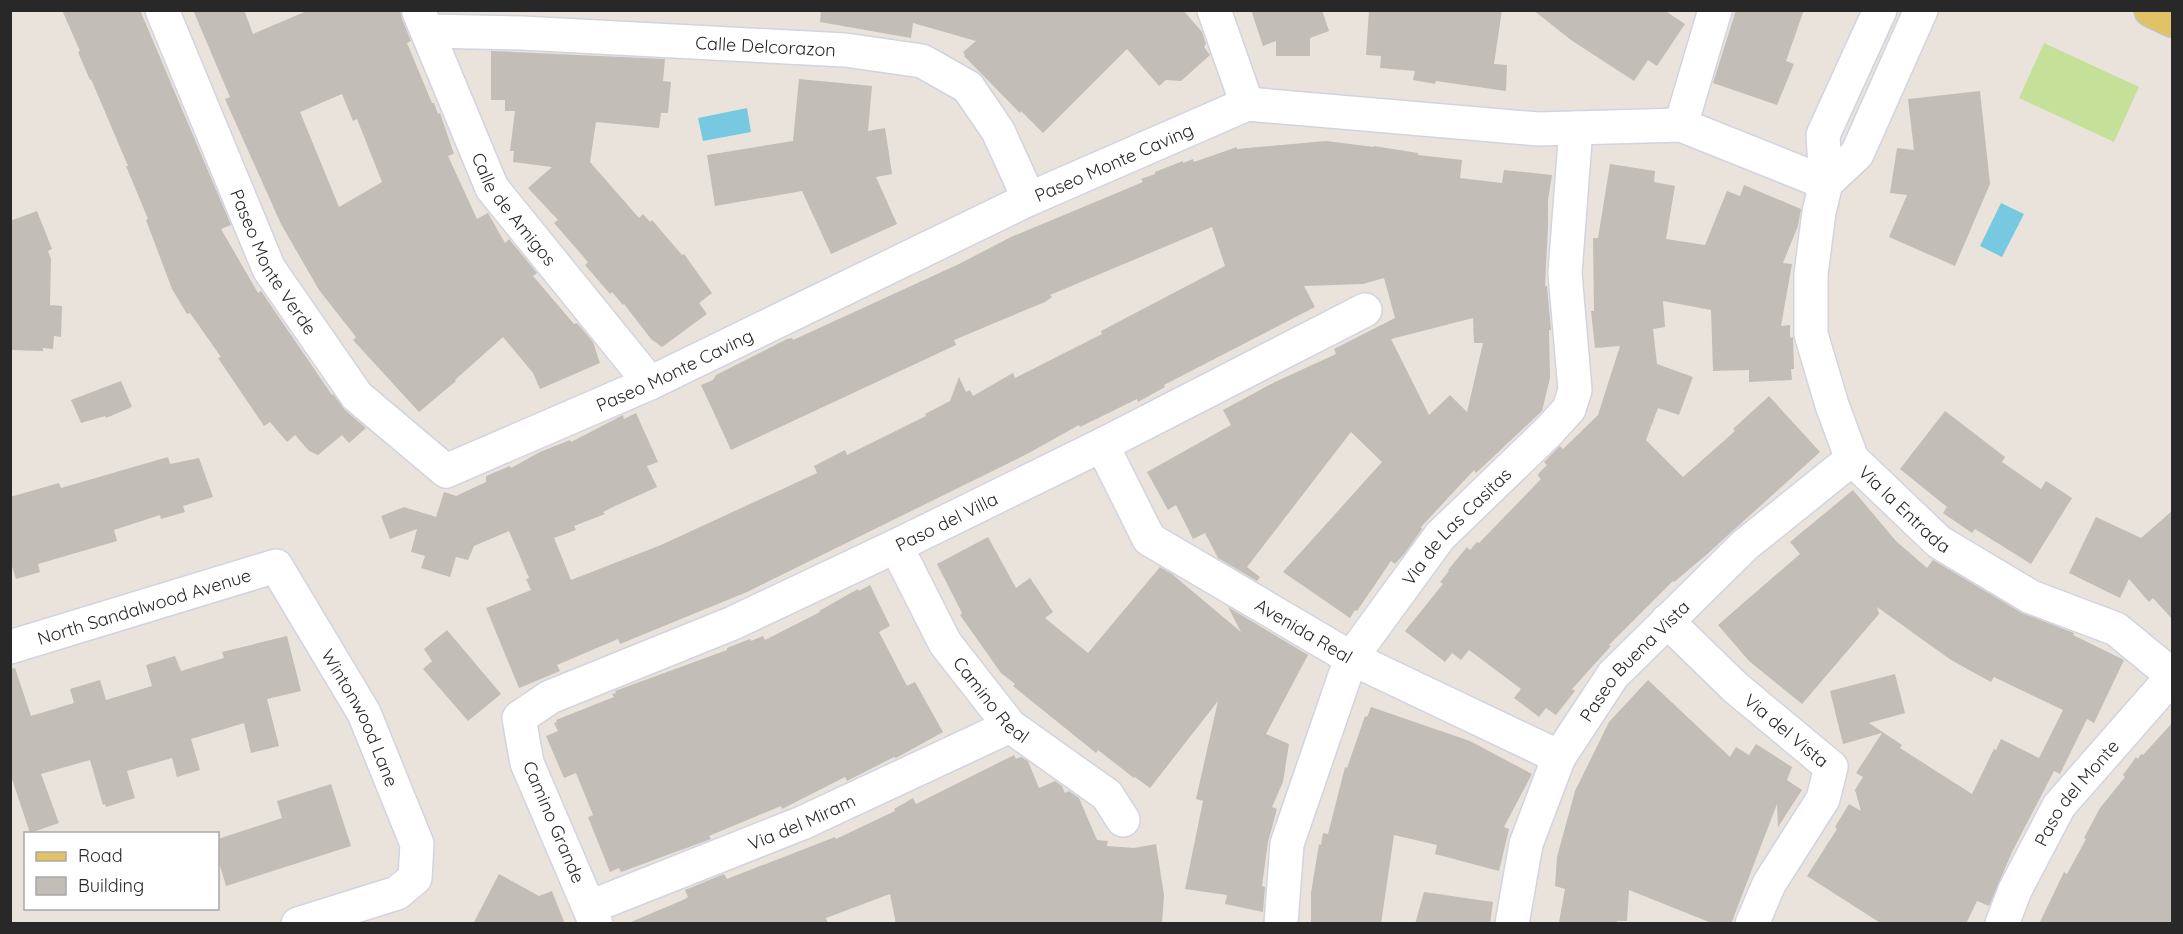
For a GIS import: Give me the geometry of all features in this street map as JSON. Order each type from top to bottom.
[{"type":"main road","points":[[2151,10],[2172,20]]},
{"type":"street","name":"Paseo Monte Verde","points":[[162,10],[269,269],[357,396],[446,471]]},
{"type":"street","points":[[1214,10],[1247,104]]},
{"type":"street","points":[[1681,125],[1715,10]]},
{"type":"street","name":"Via la Entrada","points":[[1880,10],[1823,135],[1826,183],[1819,212],[1810,274],[1811,334],[1832,405],[1852,459],[1939,543],[2031,597],[2116,629],[2172,676]]},
{"type":"street","points":[[1826,183],[1857,154],[1921,10]]},
{"type":"street","name":"Calle Delcorazon","points":[[423,21],[522,33],[845,50],[921,60],[968,87],[998,131],[1029,199]]},
{"type":"street","name":"Calle de Amigos","points":[[423,21],[492,188],[650,383]]},
{"type":"street","name":"Paseo Monte Caving","points":[[446,471],[650,383],[1029,199],[1247,104],[1538,129],[1681,125],[1826,183]]},
{"type":"street","name":"Via de Las Casitas","points":[[1281,924],[1287,844],[1352,658],[1440,536],[1550,431],[1569,409],[1575,390],[1565,273],[1576,128]]},
{"type":"street","name":"Paso del Villa","points":[[519,718],[550,697],[732,623],[896,546],[1102,445],[1365,310]]},
{"type":"street","name":"Avenida Real","points":[[1102,445],[1149,539],[1352,658],[1559,757]]},
{"type":"street","name":"Paseo Buena Vista","points":[[1512,924],[1526,844],[1559,757],[1613,675],[1745,545],[1852,459]]},
{"type":"street","name":"Camino Real","points":[[896,546],[945,643],[1010,726],[1107,795],[1123,820]]},
{"type":"street","name":"North Sandalwood Avenue","points":[[10,647],[276,566]]},
{"type":"street","name":"Wintonwood Lane","points":[[276,566],[364,713],[417,844],[415,878],[397,893],[298,924]]},
{"type":"street","name":"Via del Vista","points":[[1666,621],[1736,688],[1831,767],[1823,799],[1769,884],[1752,924]]},
{"type":"street","name":"Paso del Monte","points":[[2002,924],[2015,890],[2059,806],[2172,676]]},
{"type":"street","name":"Camino Grande","points":[[519,718],[527,763],[593,916]]},
{"type":"street","name":"Via del Miram","points":[[593,916],[802,823],[1010,726]]},
{"type":"green space","points":[[2044,43],[2139,87],[2114,142],[2019,98]]},
{"type":"water","points":[[747,108],[751,132],[703,141],[698,118]]},
{"type":"water","points":[[2001,203],[2024,214],[2002,257],[1980,246]]},
{"type":"building","points":[[62,10],[140,10],[231,225],[221,229],[258,293],[261,291],[332,395],[366,428],[349,443],[342,435],[318,455],[309,451],[295,435],[287,442],[270,422],[264,426],[218,358],[221,357],[190,313],[187,314],[172,289],[146,220],[148,219],[126,166],[128,166]]},
{"type":"building","points":[[193,10],[244,10],[253,34],[309,10],[400,10],[411,41],[407,43],[432,103],[438,114],[440,113],[454,154],[448,156],[477,219],[488,213],[505,243],[509,239],[537,273],[533,276],[574,324],[577,323],[593,342],[600,363],[540,389],[533,373],[503,337],[419,412],[353,340],[356,337],[319,290],[281,224],[225,99],[230,97]],"holes":[[[342,94],[353,121],[357,119],[382,182],[339,207],[300,112]]]},
{"type":"building","points":[[821,10],[1183,10],[1202,32],[1206,44],[1204,47],[1210,55],[1181,81],[1166,80],[1159,86],[1127,49],[1043,133],[964,56],[963,52],[976,41],[913,23],[911,38],[820,22]]},
{"type":"building","points":[[1251,10],[1322,10],[1329,31],[1310,38],[1310,56],[1276,56],[1276,41],[1263,46]]},
{"type":"building","points":[[1369,10],[1502,10],[1494,64],[1507,65],[1506,91],[1413,80],[1415,71],[1380,68],[1381,56],[1366,55]]},
{"type":"building","points":[[1533,10],[1664,10],[1685,24],[1657,66],[1648,60],[1634,81],[1571,40]]},
{"type":"building","points":[[1736,10],[1804,10],[1786,61],[1794,64],[1777,105],[1713,83]]},
{"type":"building","points":[[491,51],[665,59],[663,81],[671,82],[668,113],[661,113],[659,128],[596,122],[590,162],[639,218],[643,214],[650,222],[652,220],[682,255],[684,254],[712,293],[699,303],[707,314],[662,347],[651,339],[624,304],[612,292],[610,294],[585,265],[588,262],[554,223],[558,220],[528,188],[552,167],[513,162],[514,151],[510,151],[515,111],[505,111],[505,100],[491,100]]},
{"type":"building","points":[[799,79],[872,86],[868,131],[885,128],[892,174],[876,177],[897,224],[831,254],[802,191],[715,206],[707,155],[793,141]]},
{"type":"building","points":[[1980,91],[1990,184],[1955,266],[1889,237],[1907,195],[1890,193],[1897,148],[1914,150],[1908,99]]},
{"type":"building","points":[[1326,141],[1462,160],[1460,178],[1502,183],[1504,170],[1552,175],[1548,200],[1545,286],[1547,286],[1551,330],[1549,330],[1550,378],[1542,411],[1476,473],[1474,470],[1421,527],[1422,529],[1405,553],[1395,564],[1391,561],[1350,618],[1283,572],[1382,462],[1351,432],[1247,567],[1260,577],[1257,581],[1218,558],[1205,533],[1193,539],[1176,505],[1168,510],[1147,472],[1231,425],[1223,410],[1275,382],[1336,354],[1334,349],[1395,318],[1384,278],[1363,284],[1304,286],[1315,307],[1164,385],[1165,387],[1138,402],[1137,399],[1080,427],[1079,425],[1027,454],[747,592],[620,644],[618,639],[557,665],[560,671],[519,688],[486,608],[531,590],[526,579],[529,578],[509,531],[474,546],[468,560],[456,557],[450,577],[421,568],[425,556],[411,552],[417,529],[390,539],[381,516],[404,507],[436,517],[444,492],[456,496],[486,482],[486,476],[510,466],[511,468],[540,452],[570,440],[571,442],[623,415],[624,419],[636,413],[658,462],[647,466],[657,487],[603,512],[605,514],[574,526],[576,530],[554,538],[571,580],[661,545],[817,473],[814,466],[845,450],[847,455],[926,416],[925,414],[950,401],[959,377],[966,392],[970,390],[973,396],[1013,373],[1015,378],[1102,334],[1101,331],[1225,266],[1212,227],[1050,295],[1052,297],[1045,302],[954,340],[956,345],[731,450],[701,385],[787,339],[792,338],[793,340],[959,264],[1011,237],[1143,182],[1141,179],[1155,172],[1183,161],[1183,163],[1193,159],[1194,162],[1237,147],[1237,149]],"holes":[[[1473,318],[1474,343],[1483,343],[1467,412],[1450,395],[1429,415],[1391,339]]]},
{"type":"building","points":[[1610,164],[1655,171],[1654,182],[1675,186],[1666,239],[1705,245],[1727,191],[1740,196],[1744,185],[1801,209],[1798,226],[1783,263],[1792,264],[1781,326],[1790,325],[1790,338],[1793,337],[1792,380],[1749,382],[1749,370],[1713,371],[1711,310],[1663,301],[1665,327],[1653,329],[1657,364],[1693,377],[1679,415],[1658,408],[1646,440],[1683,477],[1735,431],[1733,429],[1769,396],[1820,452],[1705,556],[1673,581],[1609,645],[1611,646],[1572,689],[1575,691],[1556,715],[1546,708],[1539,717],[1514,698],[1521,689],[1469,650],[1461,660],[1452,653],[1445,662],[1405,631],[1443,584],[1440,582],[1467,547],[1470,550],[1477,542],[1479,543],[1541,479],[1538,476],[1539,473],[1547,465],[1544,462],[1560,446],[1563,449],[1598,415],[1620,346],[1595,348],[1591,311],[1594,311],[1593,238],[1598,238]]},
{"type":"building","points":[[37,211],[52,249],[48,251],[51,259],[50,305],[62,306],[61,337],[54,336],[53,349],[10,350],[10,221]]},
{"type":"building","points":[[121,381],[132,407],[106,418],[105,416],[81,423],[71,400]]},
{"type":"building","points":[[1945,411],[2005,457],[2002,462],[2041,489],[2046,481],[2072,498],[2031,564],[1975,529],[1972,533],[1943,513],[1947,507],[1900,469]]},
{"type":"building","points":[[168,457],[170,464],[199,458],[213,497],[183,506],[185,512],[161,519],[160,515],[114,530],[117,541],[38,564],[40,572],[16,579],[10,560],[10,497],[59,483],[61,488]]},
{"type":"building","points":[[1853,490],[1896,541],[1927,568],[1933,560],[2022,613],[2074,633],[2073,635],[2124,660],[2094,723],[2087,719],[2060,774],[2054,771],[2012,852],[1989,906],[1977,901],[1966,924],[1882,924],[1807,876],[1837,829],[1835,827],[1849,804],[1861,811],[1855,790],[1863,777],[1856,773],[1882,733],[1843,744],[1830,691],[1895,674],[1905,713],[1869,723],[1902,745],[1900,748],[1972,794],[2001,739],[2039,758],[2063,710],[1994,677],[1991,682],[1951,660],[1877,607],[1879,614],[1802,704],[1749,661],[1718,625],[1800,554],[1790,542]]},
{"type":"building","points":[[2172,511],[2172,619],[2153,598],[2149,602],[2129,579],[2120,598],[2069,573],[2096,517],[2141,538]]},
{"type":"building","points":[[988,537],[1016,588],[1030,578],[1053,612],[1045,618],[1088,653],[1160,567],[1172,574],[1241,632],[1228,607],[1308,655],[1266,734],[1289,744],[1283,782],[1272,807],[1277,809],[1268,842],[1262,886],[1265,887],[1263,912],[1225,904],[1227,895],[1185,889],[1203,801],[1196,799],[1218,701],[1150,788],[1098,750],[1096,753],[1013,686],[1015,684],[1001,673],[960,615],[962,613],[937,564]]},
{"type":"building","points":[[870,585],[890,626],[879,632],[907,686],[915,682],[943,732],[847,781],[845,777],[782,809],[781,806],[709,836],[711,839],[621,872],[619,868],[610,872],[588,817],[593,815],[576,773],[564,778],[546,736],[558,731],[554,723],[557,722],[556,720],[614,697],[612,694],[616,693],[615,691],[727,650],[727,648],[750,639],[751,641],[763,636],[765,640],[820,612],[858,589],[859,591]]},
{"type":"building","points":[[447,630],[501,694],[468,721],[423,669],[432,661],[424,649]]},
{"type":"building","points":[[287,636],[301,691],[267,699],[279,746],[251,753],[244,723],[191,739],[200,770],[177,777],[172,758],[127,771],[135,798],[106,807],[105,804],[103,805],[90,760],[41,774],[59,823],[30,832],[10,773],[10,669],[15,668],[31,716],[74,703],[70,689],[100,680],[106,700],[152,686],[146,665],[175,656],[181,671],[224,658],[222,652]]},
{"type":"building","points":[[1648,680],[1730,757],[1736,747],[1749,755],[1756,744],[1792,767],[1787,780],[1802,790],[1778,827],[1777,804],[1731,924],[1714,924],[1629,890],[1627,921],[1617,921],[1617,924],[1559,922],[1565,889],[1555,886],[1557,857],[1575,791],[1609,722]]},
{"type":"building","points":[[1371,707],[1470,741],[1532,774],[1504,827],[1509,829],[1499,871],[1435,854],[1437,845],[1394,835],[1381,924],[1311,924],[1311,893],[1319,844],[1321,845],[1323,833],[1328,834],[1345,767],[1347,768],[1365,716],[1367,717]]},
{"type":"building","points":[[2172,723],[2172,924],[2039,924],[2064,872],[2067,874],[2100,808],[2125,777],[2123,775],[2136,757],[2138,759],[2141,754],[2143,755]]},
{"type":"building","points":[[1014,755],[1016,759],[1021,757],[1028,761],[1039,788],[1055,781],[1062,786],[1065,793],[1069,791],[1079,798],[1097,840],[1108,841],[1107,846],[1134,848],[1156,844],[1164,895],[1162,924],[896,924],[890,894],[826,918],[828,924],[626,924],[683,900],[688,897],[685,890],[724,874],[727,879],[835,837],[836,839],[895,811],[894,809],[913,798],[916,804]]},
{"type":"building","points":[[331,784],[351,846],[226,886],[219,862],[219,839],[282,818],[277,801]]},
{"type":"building","points":[[499,874],[539,896],[552,891],[565,924],[473,924]]},
{"type":"building","points":[[1424,892],[1493,902],[1490,924],[1415,924]]}]
